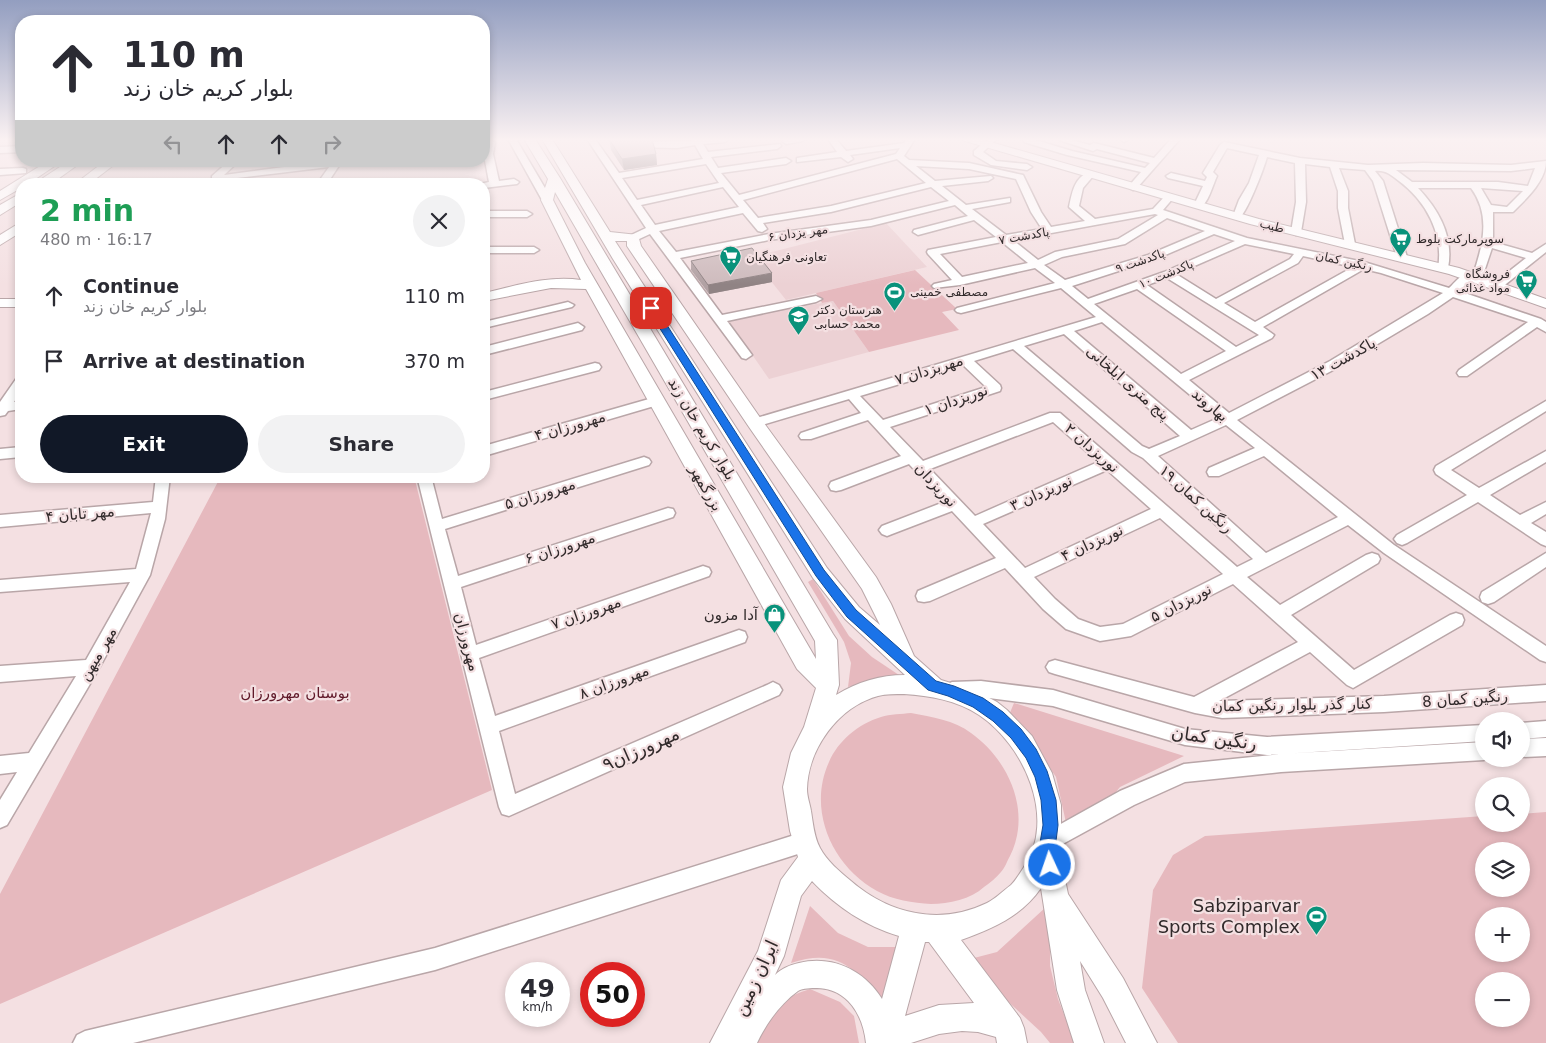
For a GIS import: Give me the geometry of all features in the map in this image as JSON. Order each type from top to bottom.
[{"type":"main road","points":[[547,200],[551,188]]},
{"type":"main road","name":"بلوار کریم خان زند","points":[[559,188],[602,263],[746,502],[826,640],[828,685],[813,731]]},
{"type":"main road","name":"بلوار کریم خان زند","points":[[577,188],[820,573],[852,613],[905,660],[941,688]]},
{"type":"main road","name":"طیب","points":[[1135,188],[1296,232],[1442,268],[1546,304]]},
{"type":"main road","points":[[0,196],[15,189]]},
{"type":"main road","points":[[1,210],[15,196]]},
{"type":"main road","name":"بزرگمهر","points":[[547,200],[591,286],[805,662],[828,685]]},
{"type":"main road","points":[[1,210],[15,201]]},
{"type":"main road","points":[[1,227],[15,217]]},
{"type":"main road","points":[[1,227],[15,227]]},
{"type":"main road","points":[[0,241],[15,231]]},
{"type":"main road","points":[[606,236],[633,238],[634,246],[755,423],[869,583],[881,604],[905,660]]},
{"type":"main road","points":[[490,288],[569,271],[578,262]]},
{"type":"main road","points":[[490,295],[555,283],[575,282],[591,286]]},
{"type":"main road","points":[[0,303],[15,303]]},
{"type":"main road","points":[[0,310],[15,310]]},
{"type":"main road","points":[[1048,845],[1034,879],[1012,904],[982,921],[960,927],[926,928],[892,921],[877,915],[850,899],[808,851],[794,789],[798,764],[813,731],[830,712],[852,697],[877,688],[904,684],[941,688],[978,703],[998,716],[1016,733],[1031,754],[1042,776],[1049,800],[1050,825],[1048,845],[1071,990],[1089,1043]]},
{"type":"main road","name":"ایران زمین","points":[[725,1043],[770,956],[790,889],[808,851]]},
{"type":"main road","points":[[1056,898],[1113,988],[1142,1043]]},
{"type":"main road","points":[[926,928],[1015,1037]]},
{"type":"main road","points":[[883,1042],[926,928]]},
{"type":"main road","points":[[742,1043],[762,1006],[793,978],[821,972],[845,979],[862,994],[873,1012],[883,1042]]},
{"type":"main road","points":[[883,1042],[908,1030],[944,1018],[974,1017],[1015,1037]]},
{"type":"street","points":[[541,188],[547,200]]},
{"type":"street","points":[[624,188],[652,229],[746,355]]},
{"type":"street","points":[[635,203],[708,188]]},
{"type":"street","points":[[729,188],[769,237]]},
{"type":"street","points":[[738,198],[779,188]]},
{"type":"street","points":[[756,221],[831,209],[918,188]]},
{"type":"street","name":"بهاروند","points":[[938,188],[1064,285],[1264,450],[1389,549],[1546,655]]},
{"type":"street","points":[[1025,188],[1036,212],[1049,231]]},
{"type":"street","points":[[1078,188],[1074,207],[1094,223]]},
{"type":"street","points":[[1198,205],[1207,188]]},
{"type":"street","points":[[1238,216],[1251,188]]},
{"type":"street","points":[[1296,232],[1301,202],[1301,188]]},
{"type":"street","points":[[1342,188],[1343,208],[1350,244]]},
{"type":"street","points":[[1380,188],[1402,257]]},
{"type":"street","points":[[1413,188],[1424,199],[1446,245],[1446,260],[1442,268]]},
{"type":"street","points":[[1472,188],[1485,202],[1489,244],[1472,278]]},
{"type":"street","points":[[1520,188],[1531,189]]},
{"type":"street","points":[[1486,208],[1509,210],[1531,189]]},
{"type":"street","points":[[938,286],[1037,264],[1059,254],[1121,242],[1161,213],[1169,197]]},
{"type":"street","name":"مهر یزدان ۶","points":[[673,256],[769,237],[872,223],[960,205],[1007,200]]},
{"type":"street","points":[[633,238],[652,229],[746,209]]},
{"type":"street","name":"پاکدشت ۷","points":[[960,282],[932,252],[1161,213]]},
{"type":"street","name":"رنگین کمان","points":[[1161,213],[1244,241],[1384,270],[1454,292],[1541,324]]},
{"type":"street","points":[[490,214],[527,214]]},
{"type":"street","points":[[918,232],[976,216]]},
{"type":"street","name":"پاکدشت ۹","points":[[961,310],[1124,268],[1173,250],[1213,231]]},
{"type":"street","name":"پاکدشت ۱۰","points":[[1086,303],[1168,274],[1244,241]]},
{"type":"street","points":[[1489,244],[1534,257]]},
{"type":"street","points":[[1497,286],[1546,247]]},
{"type":"street","points":[[490,250],[534,250]]},
{"type":"street","points":[[1215,304],[1294,260],[1301,252]]},
{"type":"street","points":[[1254,326],[1364,265]]},
{"type":"street","points":[[1168,274],[1268,335],[1180,380]]},
{"type":"street","name":"پاکدشت ۱۳","points":[[1228,420],[1348,358],[1454,292],[1472,278]]},
{"type":"street","points":[[1139,285],[1235,352]]},
{"type":"street","points":[[720,319],[816,299]]},
{"type":"street","points":[[490,324],[568,305]]},
{"type":"street","name":"مهریزدان ۷","points":[[755,423],[1104,318]]},
{"type":"street","points":[[1463,373],[1541,324]]},
{"type":"street","points":[[490,349],[578,327]]},
{"type":"street","name":"پنج متری ایلخانی","points":[[1065,330],[1190,436]]},
{"type":"street","points":[[1015,345],[1137,449],[1148,455]]},
{"type":"street","name":"نوریزدان ۱","points":[[875,420],[995,388],[965,360]]},
{"type":"street","points":[[490,394],[595,367]]},
{"type":"street","points":[[2,409],[15,391]]},
{"type":"street","name":"نوریزدان","points":[[850,394],[1022,576]]},
{"type":"street","name":"مهرورزان ۴","points":[[490,449],[656,401]]},
{"type":"street","points":[[1546,405],[1441,470],[1546,540]]},
{"type":"street","points":[[2,409],[15,406]]},
{"type":"street","name":"نوریزدان ۲","points":[[915,463],[1055,416],[1354,680],[1456,620]]},
{"type":"street","points":[[806,436],[875,420]]},
{"type":"street","name":"رنگین کمان ۱۹","points":[[1228,420],[1148,455],[1265,561]]},
{"type":"street","points":[[1214,472],[1264,450]]},
{"type":"street","points":[[0,454],[15,453]]},
{"type":"street","points":[[1402,538],[1479,496],[1546,456]]},
{"type":"street","name":"مهرورزان ۵","points":[[437,526],[644,462]]},
{"type":"street","points":[[836,486],[915,463]]},
{"type":"street","name":"نوریزدان ۳","points":[[972,523],[1109,463]]},
{"type":"street","name":"مهر میهن","points":[[0,818],[91,667],[142,575],[158,519],[162,483]]},
{"type":"street","name":"مهرورزان","points":[[426,483],[490,726],[509,807]]},
{"type":"street","points":[[888,530],[954,504]]},
{"type":"street","name":"مهر تابان ۴","points":[[0,521],[159,506]]},
{"type":"street","points":[[1520,522],[1546,507]]},
{"type":"street","name":"نوریزدان ۴","points":[[1022,576],[1163,510]]},
{"type":"street","name":"مهرورزان ۶","points":[[452,584],[668,513]]},
{"type":"street","name":"نوریزدان ۵","points":[[1022,576],[1072,624],[1100,634],[1125,631],[1349,518]]},
{"type":"street","points":[[1279,614],[1372,559]]},
{"type":"street","points":[[1488,597],[1546,559]]},
{"type":"street","points":[[924,596],[1007,560]]},
{"type":"street","name":"مهرورزان ۷","points":[[470,654],[702,572]]},
{"type":"street","points":[[0,586],[142,575]]},
{"type":"street","name":"مهرورزان ۸","points":[[490,726],[739,637]]},
{"type":"street","points":[[1195,706],[1312,643]]},
{"type":"street","points":[[0,674],[91,667]]},
{"type":"street","name":"کنار گذر بلوار رنگین کمان","points":[[1055,667],[1195,706],[1222,710],[1384,704]]},
{"type":"street","name":"رنگین کمان","points":[[941,688],[981,689],[1053,698],[1119,719],[1185,736],[1267,746],[1475,734]]},
{"type":"street","name":"مهرورزان۹","points":[[509,807],[773,690]]},
{"type":"street","name":"رنگین کمان 8","points":[[1384,704],[1546,694]]},
{"type":"street","points":[[1530,730],[1546,729]]},
{"type":"street","points":[[1530,748],[1546,747]]},
{"type":"street","name":"رنگین کمان","points":[[1048,845],[1127,798],[1184,772],[1281,763],[1475,752]]},
{"type":"street","points":[[0,765],[35,761]]},
{"type":"street","points":[[85,1043],[435,959],[808,851]]},
{"type":"shaded area","name":"مصطفی خمینی","points":[[886,223],[927,267],[786,300],[752,257]]},
{"type":"shaded area","name":"هنرستان دکتر محمد حسابی","points":[[833,301],[869,352],[769,379],[728,320]]},
{"type":"green space","name":"مصطفی خمینی","points":[[915,270],[957,309],[942,312],[959,330],[869,352],[833,301],[822,303],[816,293]]},
{"type":"green space","name":"بوستان مهرورزان","points":[[217,483],[416,483],[492,790],[0,1004],[0,894]]},
{"type":"green space","points":[[813,579],[849,636],[872,657],[902,677],[872,680],[848,687],[851,663],[844,642],[808,582]]},
{"type":"green space","points":[[1014,703],[1184,756],[1120,787],[1080,836],[1068,832],[1056,777],[1037,749],[1009,715]]},
{"type":"green space","points":[[911,713],[957,725],[971,733],[984,744],[1006,772],[1013,788],[1017,805],[1019,822],[1016,839],[1004,869],[973,895],[952,902],[931,904],[910,902],[890,897],[877,891],[847,867],[836,852],[828,835],[823,817],[821,799],[823,780],[833,754],[843,740],[864,724],[873,720],[888,715]]},
{"type":"green space","name":"Sabziparvar Sports Complex","points":[[1546,812],[1546,1043],[1178,1043],[1142,988],[1153,890],[1173,855],[1205,836],[1475,817],[1475,832],[1530,832],[1530,813]]},
{"type":"green space","points":[[810,906],[838,933],[868,947],[900,947],[884,1002],[864,980],[845,964],[822,958],[791,963]]},
{"type":"green space","points":[[1046,907],[1050,934],[1050,966],[1058,999],[1075,1043],[1050,1043],[1041,1032],[977,973],[974,958],[997,952]]},
{"type":"green space","points":[[810,989],[840,1002],[854,1016],[859,1043],[756,1043],[770,1015],[781,1003],[798,993]]},
{"type":"building","points":[[752,248],[772,273],[708,285],[691,261]]},
{"type":"place","name":"سوپرمارکت بلوط","points":[[1400,258]]},
{"type":"place","name":"تعاونی فرهنگیان","points":[[730,276]]},
{"type":"place","name":"فروشگاه مواد غذائی","points":[[1526,300]]},
{"type":"place","name":"مصطفی خمینی","points":[[894,311]]},
{"type":"place","name":"هنرستان دکتر محمد حسابی","points":[[798,336]]},
{"type":"place","name":"آدا مزون","points":[[774,634]]},
{"type":"place","name":"Sabziparvar Sports Complex","points":[[1316,935]]},
{"type":"route","points":[[651,308],[820,573],[852,613],[932,686],[950,690],[978,703],[998,716],[1016,733],[1031,754],[1042,776],[1049,800],[1050,825],[1047,849],[1050,865]]}]
